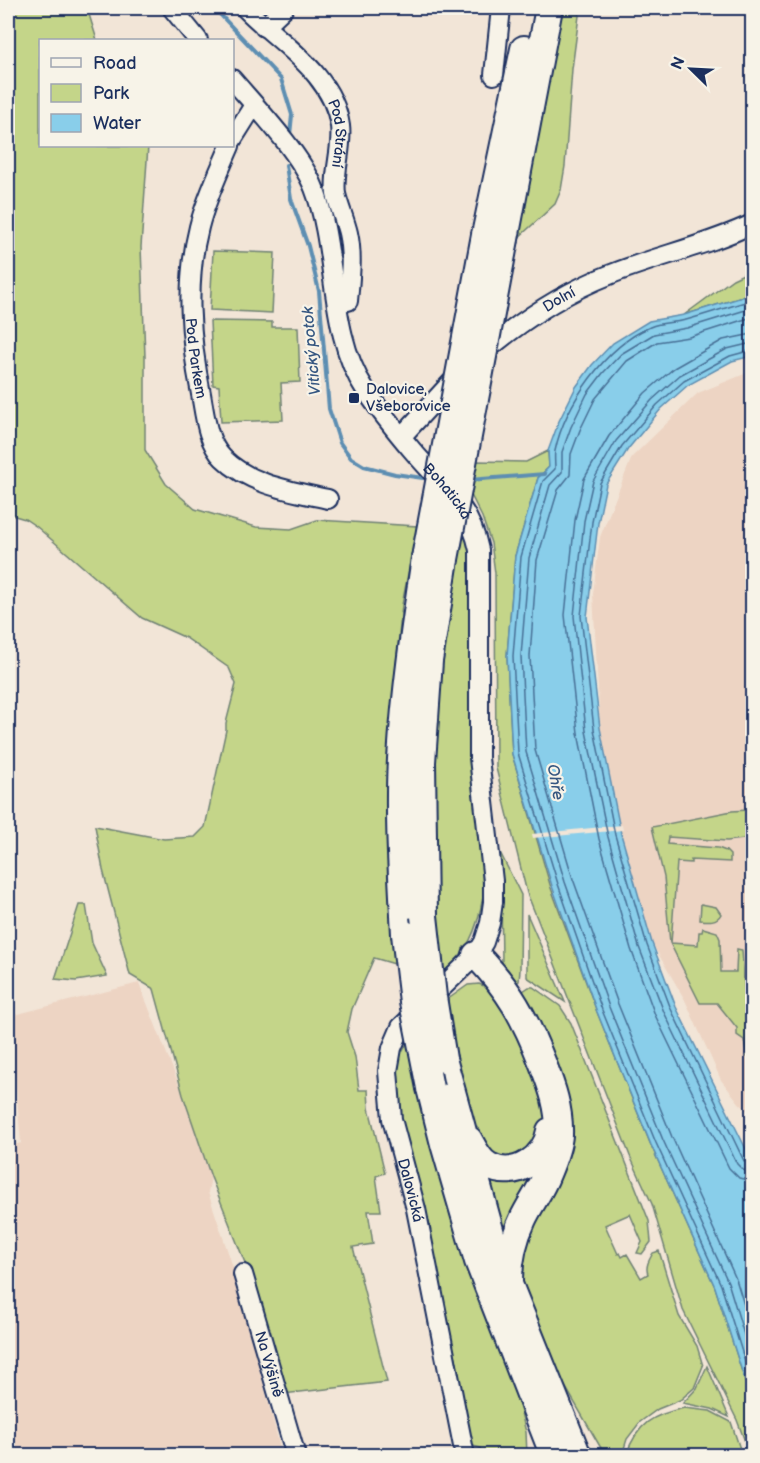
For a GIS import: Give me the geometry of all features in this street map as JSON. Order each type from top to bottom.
[{"type":"highway","points":[[532,8],[495,237],[435,558],[409,662],[401,761],[401,852],[405,934],[413,1002],[444,1144],[478,1261],[554,1455]]},
{"type":"highway","points":[[495,237],[549,8]]},
{"type":"highway","points":[[435,558],[422,762],[424,916],[432,997],[443,1059],[460,1127],[496,1252],[578,1455]]},
{"type":"highway","points":[[476,955],[507,991],[527,1024],[556,1098],[559,1116],[559,1137],[546,1178],[519,1229],[509,1268],[509,1285]]},
{"type":"highway","points":[[460,1127],[483,1162],[490,1167],[509,1171],[522,1168],[533,1161],[549,1137],[552,1118],[550,1082]]},
{"type":"highway","points":[[522,1375],[536,1434],[534,1455]]},
{"type":"highway","points":[[548,1380],[596,1455]]},
{"type":"street","points":[[172,8],[197,39]]},
{"type":"street","name":"Pod Strání","points":[[245,8],[324,84],[331,94],[338,114],[340,128],[336,193],[348,235],[351,262],[342,302]]},
{"type":"street","points":[[264,27],[284,8]]},
{"type":"street","points":[[494,75],[501,8]]},
{"type":"street","name":"Bohatická","points":[[234,81],[294,154],[314,187],[342,302],[344,338],[354,371],[365,390],[411,448],[463,506],[476,534],[479,550],[479,758],[493,881],[490,923],[484,942],[476,955]]},
{"type":"street","points":[[234,137],[254,105]]},
{"type":"street","name":"Pod Parkem","points":[[230,147],[199,226],[191,275],[190,327],[209,434],[222,457],[243,475],[285,490],[328,499]]},
{"type":"street","name":"Dolní","points":[[402,436],[450,382],[496,342],[547,308],[610,274],[724,238],[753,224]]},
{"type":"street","name":"Dalovická","points":[[465,1455],[416,1209],[392,1119],[388,1071],[396,1037],[401,1027],[476,955]]},
{"type":"street","name":"Na Výšině","points":[[243,1274],[296,1455]]},
{"type":"shaded area","points":[[752,371],[752,1114],[740,1104],[721,1080],[685,1000],[652,943],[621,834],[600,728],[593,594],[600,537],[632,457],[698,393]]},
{"type":"shaded area","points":[[139,983],[183,1095],[211,1177],[208,1192],[234,1270],[282,1455],[8,1456],[8,1147],[21,1143],[10,1016]]},
{"type":"green space","points":[[8,8],[87,8],[97,39],[39,39],[39,147],[148,147],[141,247],[145,357],[145,450],[166,484],[195,509],[256,527],[291,529],[317,520],[417,526],[402,605],[389,735],[388,869],[391,869],[398,965],[374,958],[352,1009],[347,1032],[355,1057],[359,1090],[368,1090],[369,1108],[385,1173],[376,1176],[381,1211],[368,1211],[373,1244],[353,1247],[387,1382],[283,1394],[249,1273],[211,1177],[183,1095],[154,989],[130,975],[103,870],[95,826],[164,839],[195,837],[205,827],[236,684],[229,668],[186,638],[142,618],[37,527],[25,519],[8,514]]},
{"type":"green space","points":[[557,8],[580,8],[561,190],[555,204],[517,239]]},
{"type":"green space","points":[[213,251],[275,253],[272,313],[210,310]]},
{"type":"green space","points":[[752,270],[752,294],[684,315],[733,279]]},
{"type":"green space","points":[[210,321],[272,322],[272,327],[298,327],[300,382],[281,383],[283,420],[221,422],[219,386],[213,385]]},
{"type":"green space","points":[[548,451],[549,467],[538,478],[515,556],[507,656],[512,754],[551,888],[597,1012],[650,1143],[715,1287],[752,1403],[752,1455],[750,1455],[737,1420],[683,1310],[652,1204],[630,1156],[527,893],[496,768],[495,573],[491,543],[482,517],[469,491],[475,461],[526,462]]},
{"type":"green space","points":[[462,520],[472,550],[483,897],[478,920],[470,940],[458,958],[441,975],[430,870],[436,678]]},
{"type":"green space","points":[[732,811],[752,812],[752,838],[727,841],[668,837],[667,844],[718,848],[730,855],[730,862],[691,860],[691,863],[677,862],[671,943],[698,945],[699,932],[702,932],[703,928],[717,932],[720,939],[721,972],[736,972],[737,949],[742,950],[749,1057],[747,1057],[744,1040],[737,1035],[737,1028],[717,1003],[700,1003],[670,943],[664,877],[652,827]]},
{"type":"green space","points":[[497,846],[521,895],[520,970],[519,981],[515,984],[505,973],[502,963],[501,891]]},
{"type":"green space","points":[[701,904],[716,907],[721,914],[715,920],[700,920]]},
{"type":"green space","points":[[79,905],[86,905],[92,943],[107,976],[76,981],[55,979]]},
{"type":"green space","points":[[527,914],[565,1002],[527,977]]},
{"type":"green space","points":[[479,984],[489,988],[509,1005],[546,1109],[543,1133],[517,1163],[482,1153],[459,1090],[444,1002],[468,985]]},
{"type":"green space","points":[[529,987],[533,987],[560,1006],[571,1023],[649,1221],[651,1242],[642,1254],[637,1253],[642,1242],[630,1214],[605,1225],[618,1254],[620,1253],[622,1257],[627,1254],[641,1278],[648,1274],[647,1266],[653,1253],[659,1251],[679,1316],[697,1346],[703,1366],[694,1388],[680,1400],[658,1409],[640,1422],[627,1439],[622,1455],[605,1455],[562,1381],[520,1276],[518,1253],[558,1182],[556,1173],[563,1148],[521,994]]},
{"type":"green space","points":[[411,1035],[518,1401],[526,1432],[527,1455],[483,1455],[480,1448],[469,1445],[455,1372],[458,1371],[456,1357],[452,1357],[395,1090],[400,1049],[403,1051]]},
{"type":"green space","points":[[538,1166],[504,1237],[487,1179]]},
{"type":"green space","points":[[707,1366],[729,1417],[712,1409],[683,1403],[697,1388]]},
{"type":"green space","points":[[684,1408],[710,1411],[731,1422],[742,1455],[626,1455],[636,1435],[648,1422],[663,1414]]},
{"type":"water","name":"Ohře","points":[[752,294],[752,356],[732,361],[688,385],[661,409],[628,449],[606,484],[598,523],[587,617],[600,728],[621,834],[652,943],[676,1007],[747,1151],[752,1167],[752,1403],[715,1287],[651,1145],[597,1012],[552,886],[512,754],[507,656],[515,556],[538,478],[549,467],[548,451],[559,421],[576,387],[592,365],[613,343],[649,321],[684,315]]},
{"type":"pier","points":[[622,825],[623,830],[533,838],[532,834]]},
{"type":"waterway","name":"Vitický potok","points":[[214,8],[281,79],[292,115],[290,135]]},
{"type":"waterway","name":"Vitický potok","points":[[286,165],[291,199],[308,246],[319,291],[329,409],[340,443],[351,458],[364,466],[423,478]]},
{"type":"waterway","name":"Vitický potok","points":[[469,480],[545,474]]},
{"type":"place","name":"Dalovice, Všeborovice","points":[[354,398]]}]
